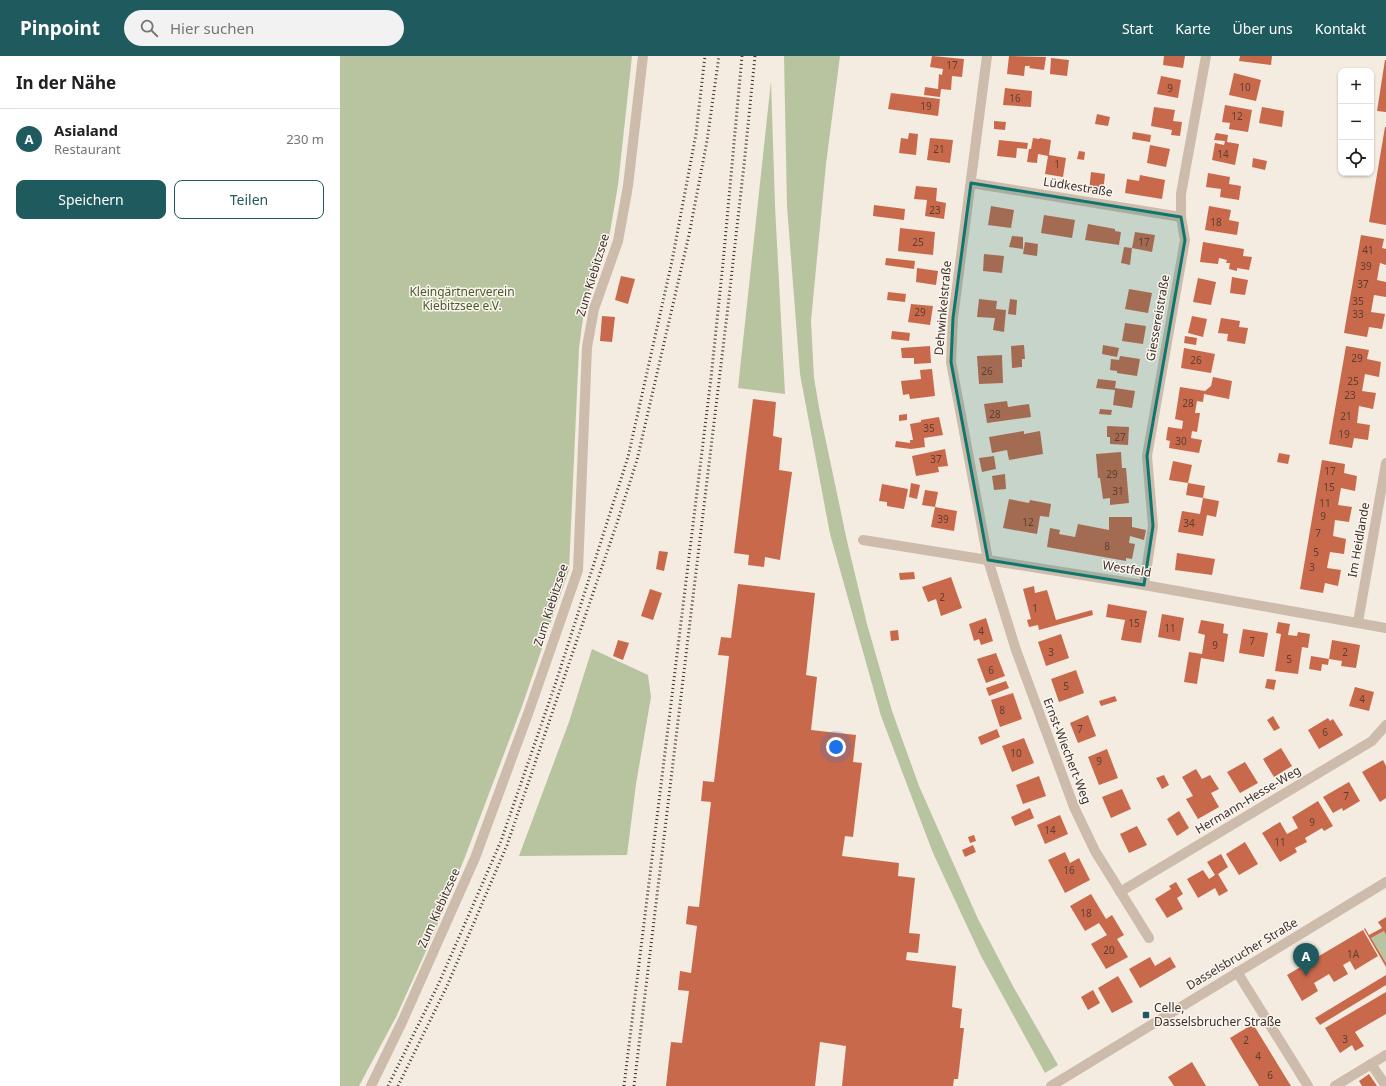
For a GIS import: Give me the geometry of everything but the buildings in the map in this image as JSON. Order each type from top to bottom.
[{"type":"street","name":"Zum Kiebitzsee","points":[[371,1086],[403,1020],[475,858],[529,711],[578,570],[588,347],[594,309],[618,241],[628,186],[643,56]]},
{"type":"street","name":"Dehwinkelstraße","points":[[987,56],[953,318],[951,362],[988,560]]},
{"type":"street","name":"Giessereistraße","points":[[1144,585],[1153,526],[1146,456],[1185,240],[1181,217],[1181,194],[1206,56]]},
{"type":"street","name":"Lüdkestraße","points":[[971,183],[1181,217]]},
{"type":"street","name":"Im Heidlande","points":[[1358,622],[1386,463]]},
{"type":"street","name":"Westfeld","points":[[864,540],[1144,585],[1386,628]]},
{"type":"street","name":"Ernst-Wiechert-Weg","points":[[988,560],[1016,650],[1074,807],[1095,851],[1149,938]]},
{"type":"street","name":"Hermann-Hesse-Weg","points":[[1120,892],[1372,741],[1386,725]]},
{"type":"street","name":"Dasselsbrucher Straße","points":[[1051,1086],[1386,882]]},
{"type":"street","points":[[1237,972],[1308,1086]]},
{"type":"street","points":[[1335,1086],[1386,1055]]},
{"type":"street","points":[[1371,1064],[1386,1086]]},
{"type":"highlighted area","points":[[971,183],[1181,217],[1185,240],[1147,456],[1153,526],[1144,585],[988,560],[951,362],[953,318]]},
{"type":"green space","name":"Kleingärtnerverein Kiebitzsee e.V.","points":[[340,56],[632,56],[618,185],[609,238],[585,303],[579,348],[569,570],[521,709],[465,857],[435,931],[396,1017],[359,1086],[340,1086]]},
{"type":"green space","points":[[784,56],[840,56],[826,164],[811,321],[814,378],[820,413],[847,541],[867,624],[892,711],[919,786],[978,919],[1014,988],[1058,1065],[1045,1073],[981,956],[933,853],[881,716],[830,534],[800,374],[787,206]]},
{"type":"green space","points":[[771,81],[775,206],[785,394],[738,388]]},
{"type":"green space","points":[[592,649],[648,675],[651,697],[636,784],[627,855],[519,856],[569,722]]},
{"type":"green space","points":[[1384,931],[1386,935],[1386,963],[1371,938]]},
{"type":"railway","points":[[388,1086],[439,983],[501,841],[556,682],[628,457],[672,261],[696,134],[705,56]]},
{"type":"railway","points":[[398,1086],[447,986],[507,845],[617,523],[637,460],[689,235],[707,141],[719,56]]},
{"type":"railway","points":[[624,1086],[711,378],[742,56]]},
{"type":"railway","points":[[634,1086],[727,315],[755,56]]},
{"type":"place","name":"Asialand","points":[[1306,976]]},
{"type":"place","name":"Celle, Dasselsbrucher Straße","points":[[1146,1015]]}]
